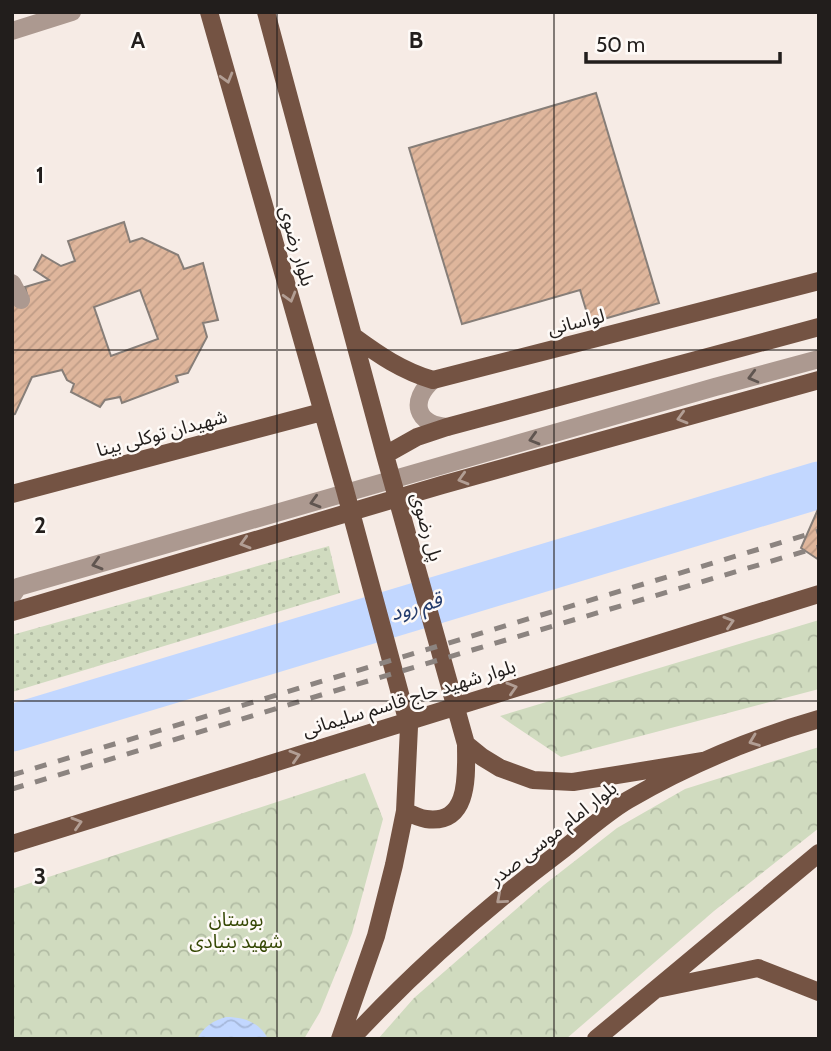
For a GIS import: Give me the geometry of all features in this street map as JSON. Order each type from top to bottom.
[{"type":"main road","name":"بلوار رضوی","points":[[209,12],[345,490],[409,727],[405,811]]},
{"type":"main road","name":"بلوار رضوی","points":[[266,12],[391,475]]},
{"type":"main road","name":"لواسانی","points":[[433,380],[819,281]]},
{"type":"main road","points":[[385,455],[417,436],[447,427],[819,327]]},
{"type":"main road","points":[[353,336],[408,373],[433,380]]},
{"type":"main road","points":[[12,612],[442,485],[819,380]]},
{"type":"main road","name":"شهیدان توکلی بینا","points":[[12,494],[322,412]]},
{"type":"main road","name":"پل رضوی","points":[[391,475],[466,744],[466,787],[460,805],[445,817],[426,819],[405,811]]},
{"type":"main road","name":"بلوار شهید حاج قاسم سلیمانی","points":[[12,844],[819,594]]},
{"type":"main road","name":"بلوار امام موسی صدر","points":[[351,1039],[420,969],[530,874],[626,801],[703,761],[787,728],[819,719]]},
{"type":"main road","points":[[466,744],[500,768],[533,780],[573,782],[703,761]]},
{"type":"main road","points":[[340,1039],[376,936],[405,811]]},
{"type":"main road","points":[[596,1039],[819,853]]},
{"type":"main road","points":[[654,989],[758,968],[819,992]]},
{"type":"street","points":[[12,31],[72,12]]},
{"type":"street","points":[[12,283],[21,300]]},
{"type":"street","points":[[12,596],[18,587],[819,359]]},
{"type":"street","points":[[433,380],[422,390],[418,403],[422,417],[433,426],[447,427]]},
{"type":"green space","points":[[329,546],[340,593],[12,692],[12,635]]},
{"type":"green space","points":[[819,620],[819,689],[561,757],[500,716]]},
{"type":"green space","points":[[819,747],[819,828],[714,911],[566,1039],[378,1039],[414,998],[544,885],[617,828],[685,789]]},
{"type":"green space","name":"بوستان شهید بنیادی","points":[[365,773],[383,819],[352,933],[320,1012],[304,1039],[12,1039],[12,889]]},
{"type":"water","points":[[226,1017],[250,1022],[260,1028],[268,1039],[197,1039],[209,1025]]},
{"type":"building","points":[[596,93],[659,303],[590,323],[580,290],[462,324],[409,148]]},
{"type":"building","points":[[124,222],[130,242],[142,238],[178,255],[184,269],[203,263],[218,320],[203,323],[207,337],[188,373],[176,376],[178,382],[122,403],[120,397],[105,400],[100,407],[71,392],[74,384],[67,380],[62,370],[32,377],[15,414],[12,415],[12,299],[28,298],[25,287],[49,280],[34,270],[42,255],[61,266],[75,261],[68,241]],"holes":[[[140,290],[158,339],[111,356],[94,307]]]},
{"type":"building","points":[[819,507],[819,560],[801,548]]},
{"type":"waterway","name":"قم رود","points":[[12,728],[819,485]]},
{"type":"railway","points":[[12,775],[819,531]]},
{"type":"railway","points":[[12,789],[819,547]]}]
